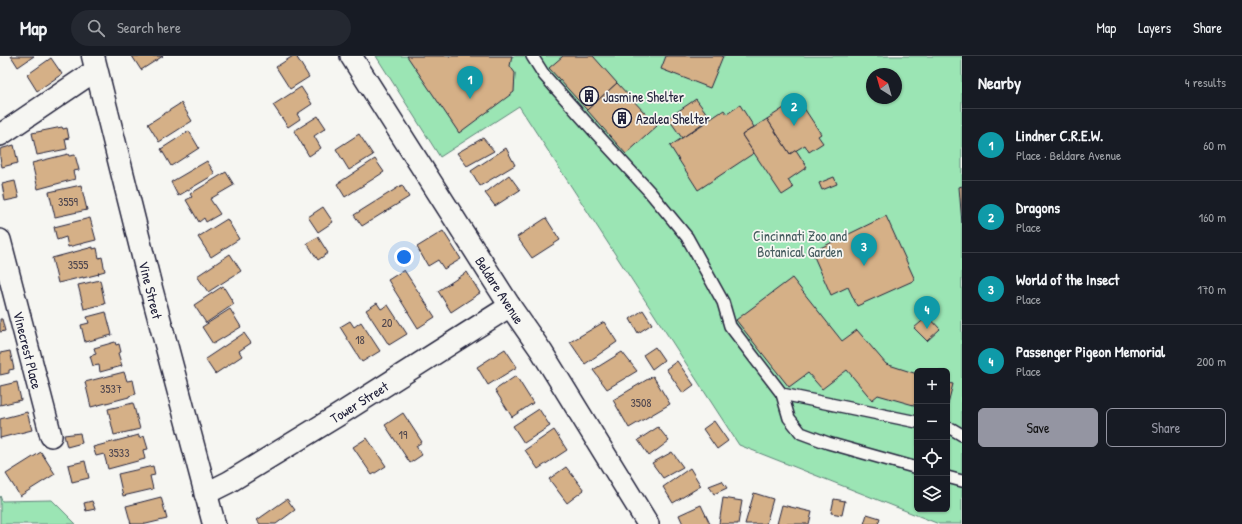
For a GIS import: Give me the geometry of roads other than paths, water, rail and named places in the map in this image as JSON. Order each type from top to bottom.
[{"type":"main road","name":"Vine Street","points":[[95,63],[150,288],[214,524]]},
{"type":"street","name":"Beldare Avenue","points":[[351,56],[510,306],[542,352],[648,524]]},
{"type":"street","points":[[0,135],[95,63]]},
{"type":"street","name":"Vinecrest Place","points":[[0,240],[50,436]]},
{"type":"street","name":"Tower Street","points":[[205,494],[229,482],[324,424],[510,306]]},
{"type":"lane","points":[[532,56],[544,75],[649,191],[687,237],[723,302],[730,326],[782,394],[789,418],[801,433],[840,447],[914,467]]},
{"type":"lane","points":[[782,394],[914,421]]},
{"type":"lane","points":[[950,429],[962,435]]},
{"type":"lane","points":[[950,478],[962,481]]},
{"type":"place","name":"Jasmine Shelter","points":[[589,96]]},
{"type":"place","name":"Lindner C.R.E.W.","points":[[470,99]]},
{"type":"place","name":"Azalea Shelter","points":[[622,118]]},
{"type":"place","name":"Dragons","points":[[794,126]]},
{"type":"place","name":"World of the Insect","points":[[864,266]]},
{"type":"place","name":"Passenger Pigeon Memorial","points":[[927,329]]},
{"type":"park label","name":"Cincinnati Zoo and Botanical Garden","points":[[800,244]]}]
